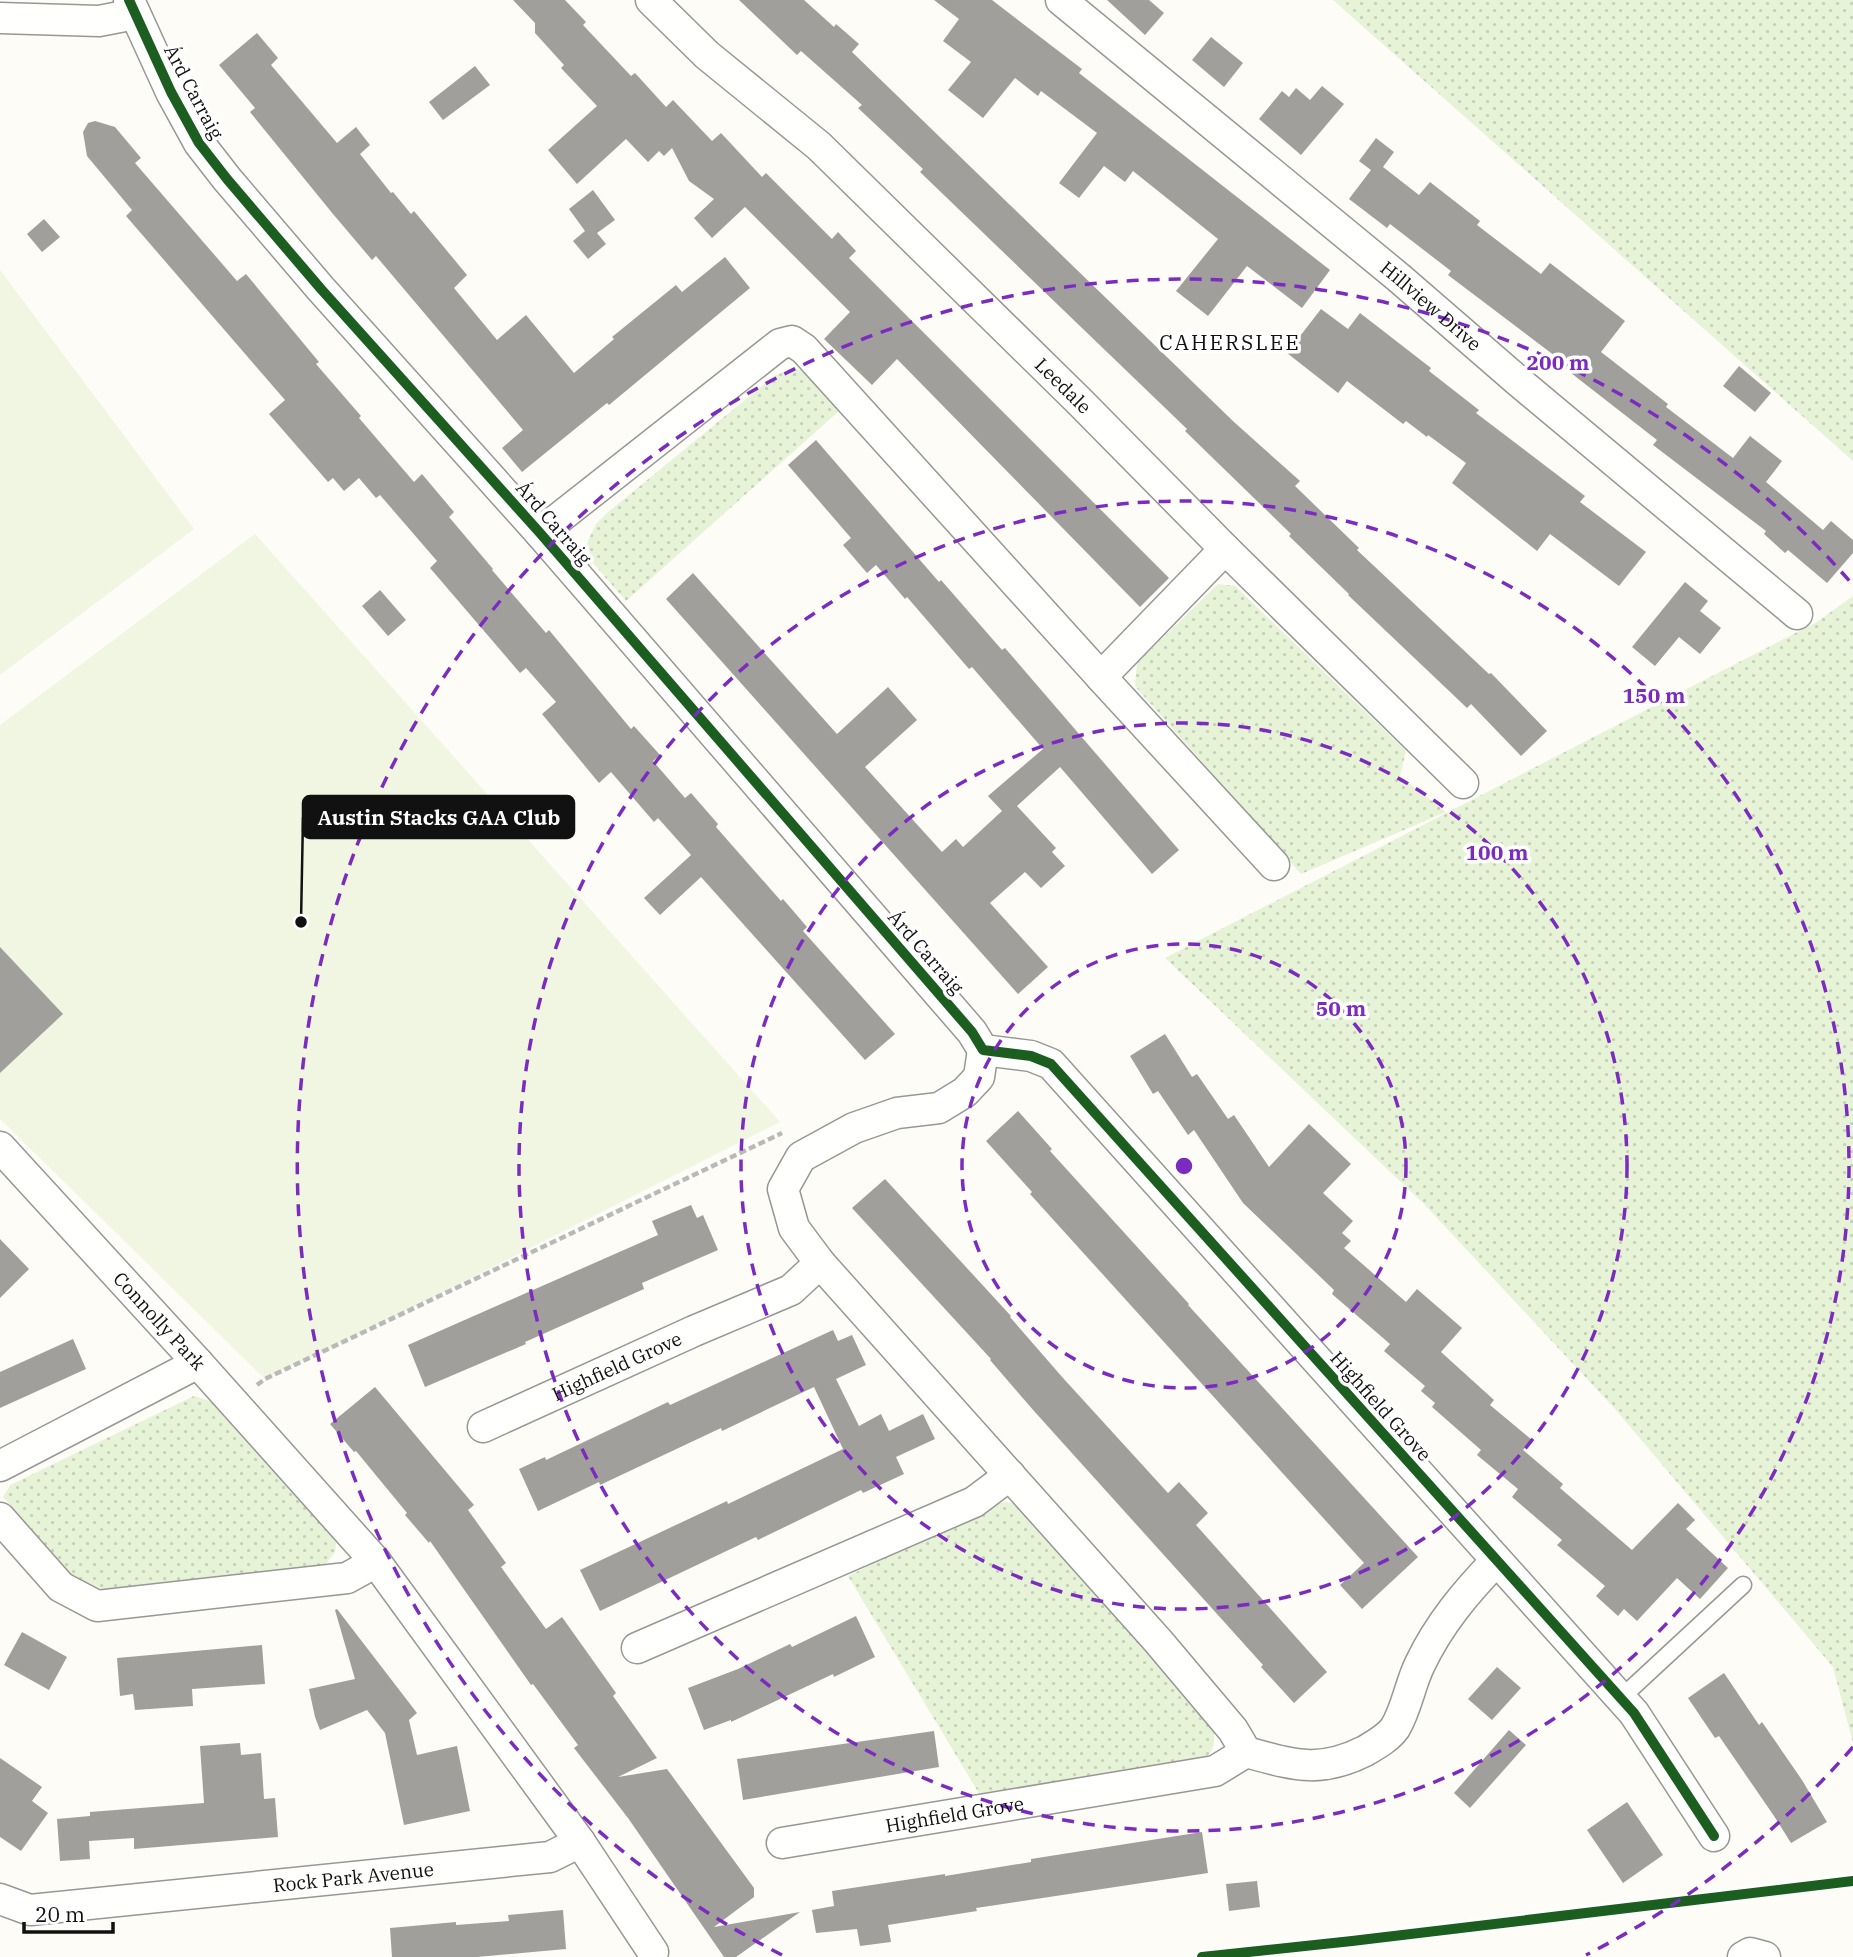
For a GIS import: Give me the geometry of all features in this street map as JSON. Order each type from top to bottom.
[{"type":"street","name":"Leedale","points":[[652,0],[707,55],[819,146],[1462,783]]},
{"type":"street","name":"Hillview Drive","points":[[1061,0],[1398,276],[1518,381],[1797,614]]},
{"type":"street","name":"Árd Carraig","points":[[0,18],[99,21],[132,7],[171,92],[199,143],[227,179],[321,289],[540,533],[972,1032],[983,1050]]},
{"type":"street","points":[[540,533],[780,344],[792,341],[804,349],[1274,865]]},
{"type":"street","points":[[1101,677],[1225,549]]},
{"type":"street","points":[[983,1050],[979,1077],[965,1092],[939,1108],[897,1113],[854,1128],[801,1157],[783,1189],[794,1228],[820,1263],[1158,1641],[1233,1730],[1247,1752],[1292,1765],[1327,1766],[1376,1745],[1393,1731],[1419,1666],[1438,1631],[1466,1592],[1496,1560]]},
{"type":"street","name":"Highfield Grove","points":[[983,1050],[1031,1056],[1051,1064],[1634,1713],[1714,1836]]},
{"type":"street","name":"Connolly Park","points":[[0,1147],[198,1363],[0,1466]]},
{"type":"street","name":"Highfield Grove","points":[[483,1427],[694,1331],[792,1290],[820,1263]]},
{"type":"street","points":[[198,1363],[376,1562],[580,1842],[653,1952]]},
{"type":"street","points":[[637,1648],[974,1502],[1010,1475]]},
{"type":"street","points":[[0,1518],[61,1587],[97,1606],[347,1578],[376,1562]]},
{"type":"street","name":"Highfield Grove","points":[[782,1843],[1215,1771],[1247,1752]]},
{"type":"street","name":"Rock Park Avenue","points":[[0,1899],[30,1910],[550,1857],[580,1842]]},
{"type":"street","points":[[1743,1957],[1749,1952],[1765,1957]]},
{"type":"lane","points":[[1621,1698],[1743,1585]]},
{"type":"path","points":[[234,1404],[265,1378],[789,1130]]},
{"type":"green space","points":[[1333,0],[1853,0],[1853,461]]},
{"type":"green space","points":[[0,270],[194,529],[0,675]]},
{"type":"green space","points":[[794,368],[806,372],[839,411],[626,601],[593,563],[587,543],[596,524],[774,376]]},
{"type":"green space","points":[[255,534],[780,1122],[352,1338],[265,1379],[0,1119],[0,725]]},
{"type":"green space","points":[[1218,584],[1235,586],[1406,751],[1400,776],[1446,812],[1301,874],[1135,686],[1137,663]]},
{"type":"green space","points":[[1853,596],[1853,1743],[1833,1667],[1616,1410],[1424,1204],[1165,958],[1817,622]]},
{"type":"green space","points":[[194,1396],[213,1402],[337,1534],[335,1552],[324,1566],[121,1590],[92,1587],[69,1575],[3,1497],[10,1485]]},
{"type":"green space","points":[[1006,1502],[1020,1505],[1212,1726],[1213,1746],[1202,1762],[980,1795],[848,1576],[994,1504]]},
{"type":"building","points":[[513,0],[565,0],[586,22],[583,25],[631,76],[635,73],[666,107],[673,100],[712,141],[721,133],[762,177],[766,173],[832,239],[838,232],[856,251],[849,258],[1169,578],[1140,607],[897,359],[872,385],[824,339],[850,312],[745,207],[712,238],[694,218],[714,199],[689,181],[672,148],[664,156],[659,151],[648,162],[626,139],[577,184],[548,150],[597,106],[561,68],[564,65],[535,33],[535,23]]},
{"type":"building","points":[[739,0],[804,0],[834,27],[836,24],[859,44],[852,52],[1234,422],[1300,481],[1295,486],[1359,548],[1357,550],[1491,673],[1547,731],[1521,756],[1471,704],[1467,708],[1348,595],[1289,536],[1291,534],[1185,431],[1187,429],[920,172],[923,169],[858,108],[862,105],[801,51],[797,55]]},
{"type":"building","points":[[934,0],[992,0],[1082,69],[1079,73],[1330,270],[1302,308],[1247,266],[1208,316],[1176,291],[1218,239],[1133,171],[1125,182],[1104,166],[1079,198],[1059,183],[1097,133],[1041,91],[1038,96],[1015,78],[983,118],[948,90],[971,62],[943,41],[959,19]]},
{"type":"building","points":[[1107,0],[1149,0],[1164,13],[1145,35]]},
{"type":"building","points":[[257,33],[278,58],[271,65],[337,143],[356,127],[370,145],[360,154],[391,193],[393,192],[411,214],[414,211],[467,275],[454,288],[497,340],[526,315],[574,373],[614,339],[612,337],[676,285],[682,292],[725,257],[750,288],[609,405],[607,403],[522,472],[502,448],[523,430],[376,256],[372,260],[333,214],[250,112],[255,108],[219,65]]},
{"type":"building","points":[[1211,37],[1243,63],[1224,87],[1192,60]]},
{"type":"building","points":[[475,66],[490,85],[443,120],[429,102]]},
{"type":"building","points":[[1322,86],[1344,104],[1301,155],[1259,119],[1282,91],[1289,97],[1296,88],[1310,100]]},
{"type":"building","points":[[95,121],[115,127],[141,158],[135,163],[237,281],[246,274],[319,362],[316,364],[361,416],[359,418],[414,482],[422,474],[454,512],[449,517],[492,570],[546,633],[549,630],[631,729],[634,726],[660,755],[653,761],[685,798],[691,793],[718,824],[716,827],[807,927],[803,931],[895,1034],[865,1060],[701,877],[660,915],[644,898],[691,855],[658,818],[654,822],[611,772],[599,783],[542,714],[556,702],[526,668],[520,673],[430,568],[437,561],[380,495],[376,498],[359,478],[344,491],[333,478],[328,482],[269,414],[285,400],[126,216],[132,210],[87,156],[83,132],[88,123]]},
{"type":"building","points":[[1376,138],[1394,152],[1383,167],[1419,195],[1430,182],[1480,221],[1477,225],[1541,274],[1550,263],[1625,321],[1601,352],[1668,404],[1666,407],[1733,458],[1750,436],[1782,461],[1766,482],[1823,530],[1831,521],[1853,540],[1853,553],[1827,583],[1788,550],[1785,553],[1764,534],[1766,531],[1653,445],[1657,440],[1553,359],[1555,356],[1448,275],[1451,271],[1390,224],[1387,228],[1349,199],[1371,170],[1359,161]]},
{"type":"building","points":[[593,190],[615,220],[597,233],[606,244],[588,259],[573,241],[585,231],[569,209]]},
{"type":"building","points":[[44,219],[60,237],[42,252],[27,234]]},
{"type":"building","points":[[1321,309],[1348,329],[1360,313],[1431,368],[1429,371],[1479,410],[1476,413],[1585,496],[1580,502],[1646,552],[1619,586],[1550,534],[1537,551],[1452,483],[1466,463],[1406,421],[1403,424],[1347,381],[1338,393],[1287,353]]},
{"type":"building","points":[[1739,366],[1771,393],[1755,412],[1723,386]]},
{"type":"building","points":[[816,440],[939,582],[941,580],[1002,650],[1005,648],[1179,850],[1152,874],[1060,767],[1017,806],[1056,848],[1052,852],[1065,866],[1041,888],[1025,872],[990,903],[1048,967],[1018,994],[666,599],[693,573],[837,734],[888,687],[917,720],[865,767],[942,852],[956,839],[963,847],[1002,811],[988,796],[1043,749],[972,667],[969,669],[876,565],[867,573],[843,545],[851,538],[788,465]]},
{"type":"building","points":[[1685,582],[1708,601],[1700,611],[1721,628],[1700,654],[1679,637],[1655,666],[1632,647]]},
{"type":"building","points":[[380,590],[406,620],[388,636],[362,606]]},
{"type":"building","points":[[0,947],[63,1014],[0,1073]]},
{"type":"building","points":[[1165,1034],[1192,1077],[1197,1074],[1228,1119],[1234,1115],[1269,1167],[1309,1124],[1351,1164],[1323,1193],[1353,1221],[1342,1233],[1351,1241],[1344,1248],[1406,1302],[1417,1289],[1462,1328],[1441,1352],[1494,1400],[1490,1405],[1532,1440],[1523,1450],[1563,1484],[1560,1488],[1632,1550],[1678,1503],[1695,1520],[1686,1529],[1728,1568],[1700,1599],[1677,1578],[1637,1621],[1624,1609],[1618,1616],[1596,1596],[1605,1586],[1557,1545],[1562,1540],[1512,1497],[1518,1489],[1477,1455],[1481,1450],[1432,1407],[1435,1403],[1421,1391],[1425,1386],[1384,1351],[1390,1344],[1332,1294],[1334,1290],[1243,1203],[1194,1130],[1188,1135],[1158,1091],[1153,1094],[1130,1056]]},
{"type":"building","points":[[1018,1111],[1052,1149],[1050,1151],[1188,1305],[1418,1557],[1362,1609],[1340,1585],[1364,1563],[1030,1194],[1032,1192],[986,1141]]},
{"type":"building","points":[[885,1179],[1168,1493],[1179,1482],[1208,1513],[1196,1525],[1327,1672],[1294,1703],[1261,1667],[1263,1665],[1034,1411],[991,1359],[852,1208]]},
{"type":"building","points":[[691,1205],[697,1218],[703,1215],[718,1250],[642,1283],[644,1289],[425,1387],[408,1345],[658,1235],[652,1221]]},
{"type":"building","points":[[0,1239],[29,1269],[0,1298]]},
{"type":"building","points":[[833,1330],[838,1341],[852,1335],[866,1365],[836,1379],[859,1426],[881,1414],[889,1431],[923,1414],[935,1439],[896,1457],[904,1474],[863,1493],[861,1490],[758,1540],[756,1537],[600,1611],[580,1570],[843,1449],[814,1387],[722,1431],[721,1428],[538,1511],[519,1469],[545,1457],[546,1460],[668,1402],[670,1405]]},
{"type":"building","points":[[73,1339],[86,1369],[0,1408],[0,1372]]},
{"type":"building","points":[[375,1387],[474,1505],[468,1510],[506,1563],[501,1567],[546,1629],[562,1617],[616,1693],[613,1696],[657,1758],[618,1777],[667,1769],[754,1888],[754,1897],[714,1927],[800,1912],[736,1957],[724,1957],[628,1818],[574,1748],[578,1745],[533,1684],[531,1685],[430,1541],[429,1543],[356,1451],[354,1452],[330,1424]]},
{"type":"building","points":[[337,1609],[417,1713],[409,1720],[417,1755],[457,1746],[470,1811],[404,1825],[385,1733],[367,1710],[320,1730],[309,1689],[355,1679],[335,1610]]},
{"type":"building","points":[[856,1616],[875,1657],[731,1722],[704,1730],[688,1688],[738,1669],[790,1644],[792,1647]]},
{"type":"building","points":[[22,1632],[67,1657],[49,1690],[4,1665]]},
{"type":"building","points":[[262,1645],[265,1684],[192,1689],[193,1706],[135,1710],[133,1694],[120,1696],[117,1658]]},
{"type":"building","points":[[1497,1667],[1521,1688],[1492,1720],[1468,1699]]},
{"type":"building","points":[[1724,1673],[1759,1725],[1762,1722],[1827,1822],[1791,1843],[1719,1736],[1715,1738],[1688,1698]]},
{"type":"building","points":[[1509,1730],[1526,1745],[1470,1808],[1454,1793]]},
{"type":"building","points":[[934,1731],[939,1767],[743,1800],[737,1759]]},
{"type":"building","points":[[240,1743],[241,1755],[261,1753],[264,1799],[275,1798],[278,1837],[134,1849],[134,1838],[89,1841],[90,1859],[60,1861],[57,1819],[90,1816],[90,1812],[204,1803],[200,1746]]},
{"type":"building","points":[[0,1758],[42,1787],[32,1801],[48,1813],[21,1851],[0,1837]]},
{"type":"building","points":[[1627,1802],[1663,1855],[1623,1883],[1587,1830]]},
{"type":"building","points":[[1202,1832],[1208,1873],[976,1908],[977,1911],[888,1925],[891,1942],[860,1946],[857,1929],[816,1933],[812,1910],[834,1906],[832,1891],[945,1876],[1031,1862],[1031,1859]]},
{"type":"building","points":[[1257,1881],[1260,1907],[1229,1911],[1226,1884]]},
{"type":"building","points":[[563,1910],[566,1949],[477,1957],[392,1957],[390,1928],[456,1922],[456,1925],[509,1921],[508,1915]]},
{"type":"cycle path","points":[[129,0],[171,92],[199,143],[321,289],[540,533],[972,1032],[983,1050],[1031,1056],[1051,1064],[1634,1713],[1714,1836]]},
{"type":"cycle path","points":[[1202,1957],[1853,1881]]},
{"type":"place","name":"Austin Stacks GAA Club","points":[[301,922]]},
{"type":"district","name":"CAHERSLEE","points":[[1230,342]]}]
